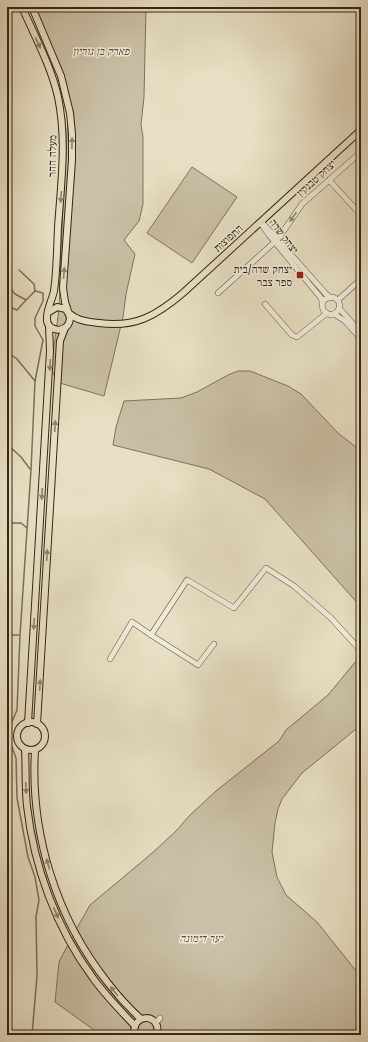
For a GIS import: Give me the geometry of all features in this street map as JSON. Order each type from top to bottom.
[{"type":"main road","name":"מעלה ההר","points":[[22,7],[53,79],[58,97],[63,135],[62,176],[54,290],[49,312]]},
{"type":"main road","name":"מעלה ההר","points":[[32,7],[61,76],[70,113],[72,160],[63,288],[65,302],[69,313]]},
{"type":"main road","name":"התפוצות","points":[[69,313],[79,320],[105,324],[126,324],[142,320],[168,306],[361,130]]},
{"type":"main road","points":[[28,723],[50,351],[49,326],[46,319],[49,312],[57,307],[63,307],[69,313],[70,320],[60,341],[37,724]]},
{"type":"main road","name":"התפוצות","points":[[66,327],[91,322]]},
{"type":"main road","points":[[49,326],[58,330],[66,327]]},
{"type":"main road","points":[[24,749],[35,750],[42,746],[45,738],[43,730],[37,724],[28,723],[20,728],[18,732],[18,742],[24,749],[25,787],[31,832],[40,869],[51,902],[69,941],[93,978],[111,1001],[135,1026]]},
{"type":"main road","points":[[35,750],[34,787],[39,830],[48,866],[59,899],[77,937],[100,973],[118,996],[141,1019]]},
{"type":"main road","points":[[135,1035],[135,1026],[141,1019],[149,1018],[158,1020],[158,1034]]},
{"type":"street","name":"יצחק טבנקין","points":[[218,293],[276,241],[302,204],[361,152]]},
{"type":"street","points":[[329,180],[361,215]]},
{"type":"street","name":"יצחק שדה","points":[[260,222],[321,298],[322,304]]},
{"type":"street","name":"יצחק שדה","points":[[276,241],[330,297]]},
{"type":"street","points":[[338,300],[361,279]]},
{"type":"street","points":[[327,314],[323,310],[322,304],[325,299],[333,297],[338,300],[340,308],[361,333]]},
{"type":"street","points":[[265,304],[292,335],[297,337],[327,314],[334,314],[345,321],[361,339]]},
{"type":"street","points":[[334,314],[340,308]]},
{"type":"street","points":[[151,635],[187,580],[234,608],[266,568],[294,586],[331,618],[361,651]]},
{"type":"street","points":[[110,659],[132,622],[198,665],[214,644]]},
{"type":"green space","name":"פארק בן גוריון","points":[[34,7],[146,7],[144,97],[141,125],[143,137],[143,204],[139,221],[124,240],[135,254],[126,294],[123,317],[104,396],[63,384],[57,381],[52,371],[59,309],[69,100]]},
{"type":"green space","points":[[192,167],[237,197],[192,263],[147,233]]},
{"type":"green space","points":[[238,371],[250,371],[288,386],[301,394],[338,433],[361,451],[361,607],[265,499],[209,469],[113,445],[116,427],[124,401],[181,398],[197,392]]},
{"type":"green space","name":"יער דימונה","points":[[361,655],[361,725],[302,773],[282,799],[275,823],[272,852],[277,877],[286,895],[317,922],[361,977],[361,1035],[101,1035],[55,1002],[59,962],[90,905],[151,854],[216,791],[279,741],[286,730],[328,695]]},
{"type":"waterway","points":[[19,270],[34,284],[35,291]]},
{"type":"waterway","points":[[7,284],[15,294],[26,300],[35,291],[43,293],[43,301],[35,318],[35,326],[43,340],[35,381],[17,710],[8,731],[9,739],[16,758],[17,798],[28,857],[35,877],[39,900],[36,917],[37,976],[32,1035]]},
{"type":"waterway","points":[[7,306],[17,310],[26,300]]},
{"type":"waterway","points":[[7,352],[17,359],[35,381]]},
{"type":"waterway","points":[[7,444],[21,457],[30,469]]},
{"type":"waterway","points":[[7,523],[21,523],[27,528]]},
{"type":"waterway","points":[[7,635],[19,635]]},
{"type":"place","name":"יצחק שדה/בית ספר צבר","points":[[300,275]]}]
